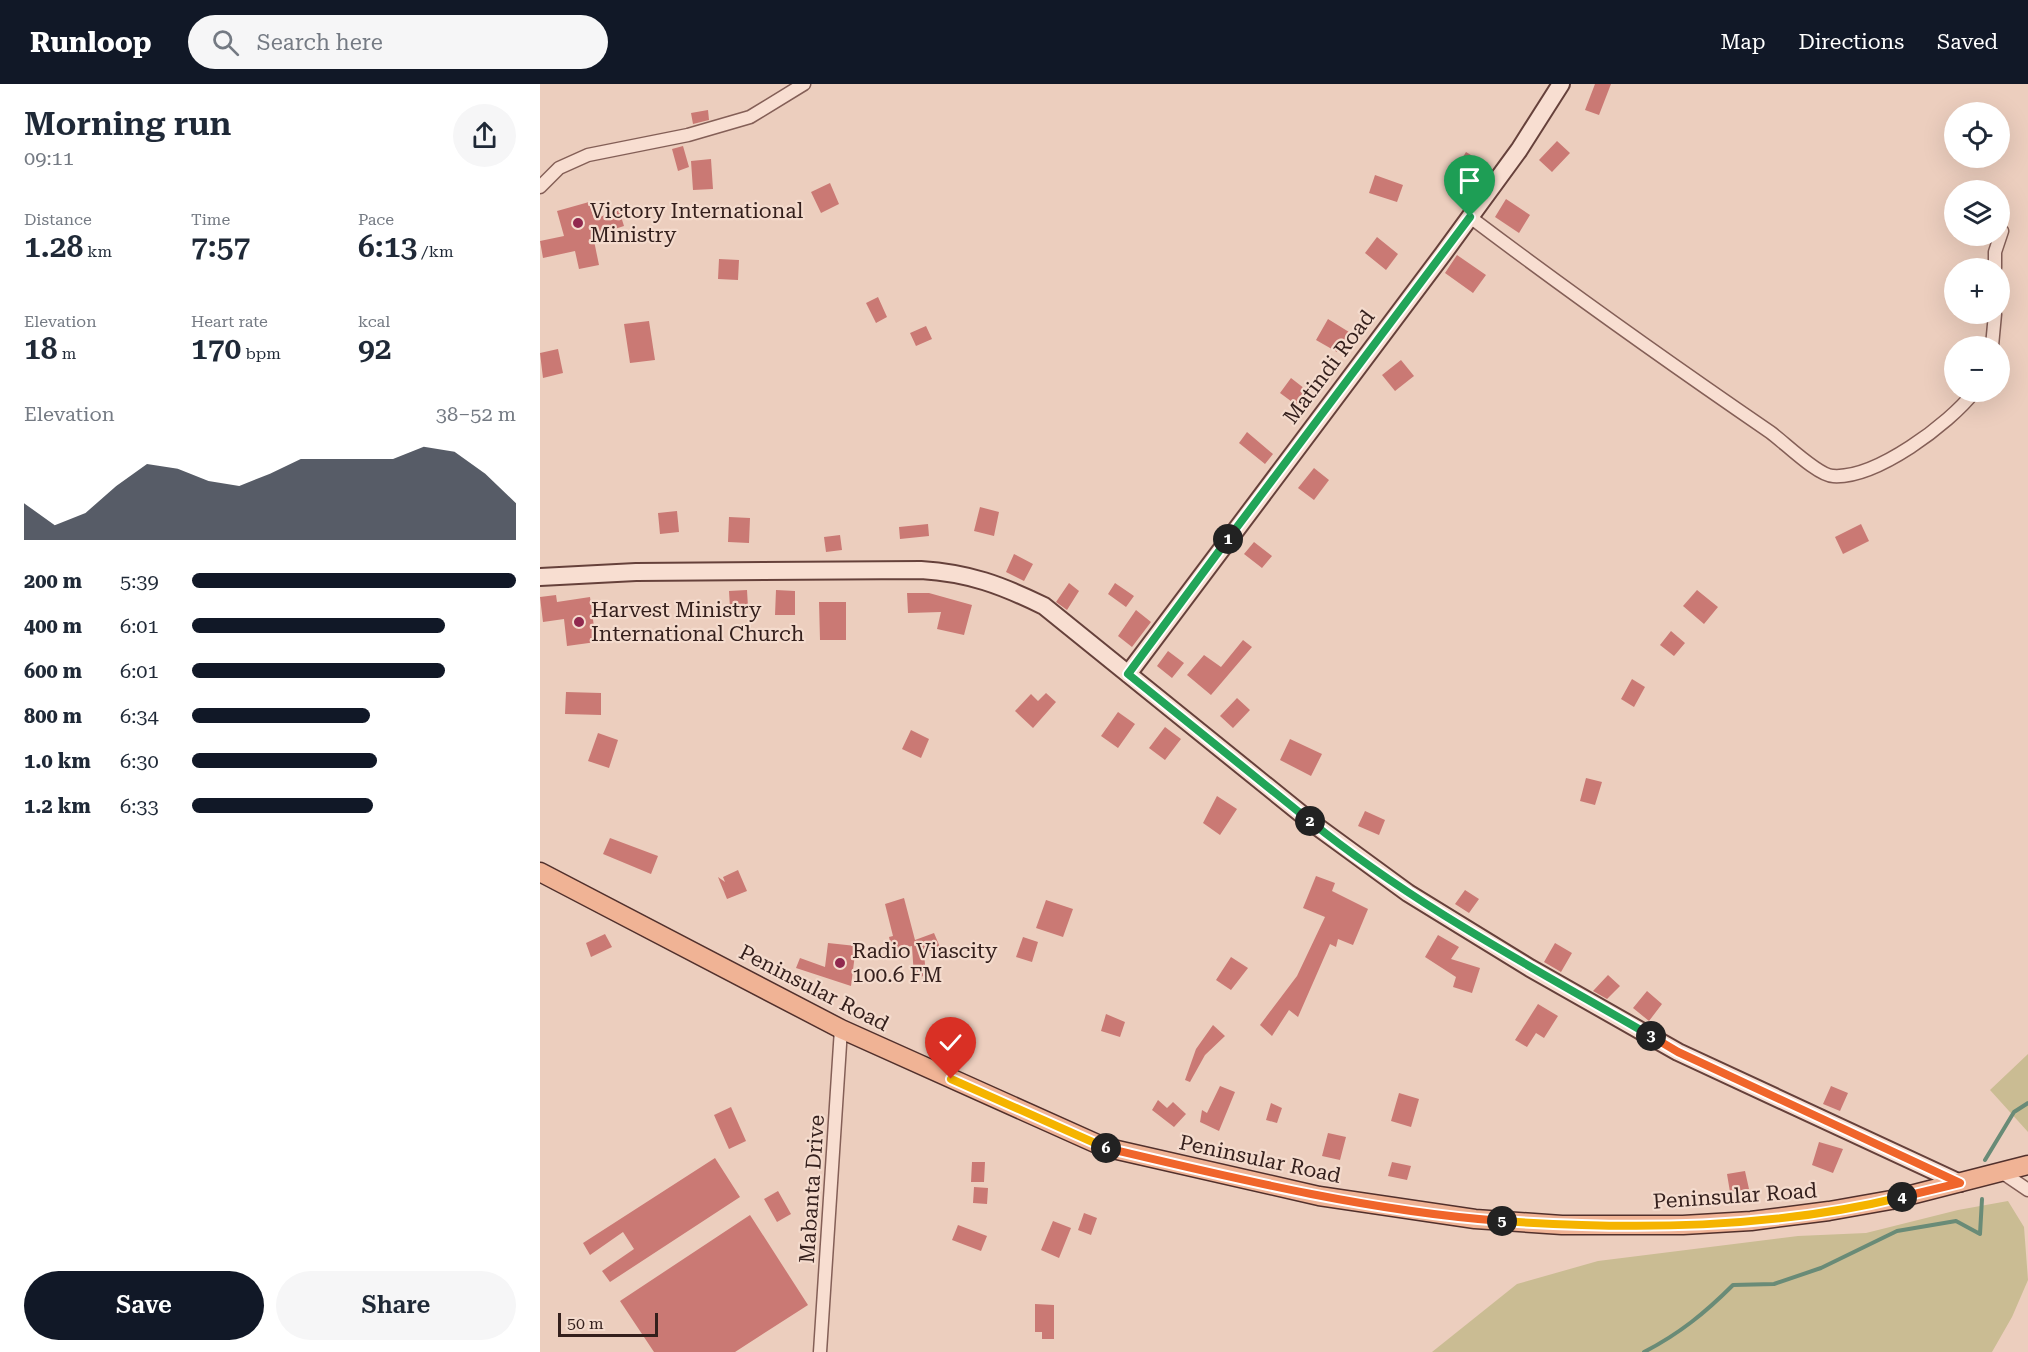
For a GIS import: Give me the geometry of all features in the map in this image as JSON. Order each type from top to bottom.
[{"type":"main road","name":"Peninsular Road","points":[[540,872],[841,1029],[1104,1148],[1266,1185],[1393,1208],[1475,1219],[1562,1225],[1683,1225],[1751,1221],[1830,1211],[1960,1183],[2028,1165]]},
{"type":"street","points":[[540,187],[559,168],[588,155],[688,135],[750,117],[804,84]]},
{"type":"street","name":"Matindi Road","points":[[1128,674],[1470,217],[1519,150],[1561,84]]},
{"type":"street","points":[[1470,217],[1607,320],[1786,443],[1827,475],[1841,476],[1884,462],[1945,422],[1964,402]]},
{"type":"street","points":[[540,577],[636,572],[956,572],[1001,585],[1044,606],[1315,825],[1408,893],[1530,968],[1678,1052],[1960,1183]]},
{"type":"street","name":"Mabanta Drive","points":[[820,1352],[841,1029]]},
{"type":"street","points":[[2000,1171],[2028,1190]]},
{"type":"shaded area","points":[[2028,1054],[2028,1132],[1990,1090]]},
{"type":"shaded area","points":[[2008,1201],[2024,1227],[2028,1280],[2012,1317],[1992,1352],[1432,1352],[1517,1284],[1598,1261],[1798,1236],[1866,1233],[1958,1210]]},
{"type":"building","points":[[1595,84],[1611,84],[1599,115],[1585,110]]},
{"type":"building","points":[[708,110],[709,120],[693,124],[691,113]]},
{"type":"building","points":[[1557,141],[1570,153],[1552,172],[1539,160]]},
{"type":"building","points":[[683,146],[689,167],[678,171],[672,149]]},
{"type":"building","points":[[1466,152],[1486,164],[1477,178],[1457,167]]},
{"type":"building","points":[[711,159],[713,189],[693,190],[691,161]]},
{"type":"building","points":[[1375,175],[1403,185],[1397,202],[1369,193]]},
{"type":"building","points":[[830,183],[839,204],[821,213],[811,192]]},
{"type":"building","points":[[1506,199],[1530,215],[1519,233],[1495,217]]},
{"type":"building","points":[[589,202],[594,219],[619,210],[624,226],[593,236],[599,265],[579,269],[575,251],[543,258],[540,241],[564,236],[557,211]]},
{"type":"building","points":[[1377,237],[1398,254],[1386,270],[1365,253]]},
{"type":"building","points":[[1457,255],[1486,275],[1473,293],[1445,273]]},
{"type":"building","points":[[719,259],[739,260],[738,280],[718,279]]},
{"type":"building","points":[[878,297],[887,317],[876,323],[866,303]]},
{"type":"building","points":[[1328,319],[1349,332],[1337,352],[1316,340]]},
{"type":"building","points":[[649,321],[655,360],[630,363],[624,324]]},
{"type":"building","points":[[926,326],[932,339],[916,346],[910,333]]},
{"type":"building","points":[[558,349],[563,373],[543,378],[540,353]]},
{"type":"building","points":[[1401,360],[1414,376],[1395,391],[1382,375]]},
{"type":"building","points":[[1291,378],[1314,396],[1303,410],[1280,393]]},
{"type":"building","points":[[1247,432],[1273,454],[1265,464],[1239,443]]},
{"type":"building","points":[[1314,468],[1329,480],[1314,500],[1298,488]]},
{"type":"building","points":[[980,507],[999,512],[994,536],[974,531]]},
{"type":"building","points":[[677,511],[679,532],[660,534],[658,513]]},
{"type":"building","points":[[729,517],[750,518],[749,543],[728,542]]},
{"type":"building","points":[[928,524],[929,536],[900,539],[899,527]]},
{"type":"building","points":[[1861,524],[1869,541],[1843,554],[1835,537]]},
{"type":"building","points":[[840,535],[842,550],[826,552],[824,537]]},
{"type":"building","points":[[1254,542],[1272,556],[1262,568],[1244,554]]},
{"type":"building","points":[[1014,554],[1033,564],[1024,581],[1006,572]]},
{"type":"building","points":[[1069,583],[1079,591],[1067,610],[1056,602]]},
{"type":"building","points":[[1115,583],[1134,596],[1126,607],[1108,594]]},
{"type":"building","points":[[747,590],[748,607],[730,608],[729,591]]},
{"type":"building","points":[[776,590],[795,591],[795,615],[775,615]]},
{"type":"building","points":[[1697,590],[1718,607],[1704,624],[1683,606]]},
{"type":"building","points":[[907,593],[929,593],[972,605],[964,635],[937,629],[941,612],[908,613]]},
{"type":"building","name":"Harvest Ministry International Church","points":[[556,595],[557,602],[590,597],[596,642],[567,646],[564,619],[543,622],[540,597]]},
{"type":"building","points":[[819,602],[846,602],[846,640],[820,640]]},
{"type":"building","points":[[1136,610],[1151,622],[1132,647],[1118,636]]},
{"type":"building","points":[[1671,631],[1685,643],[1674,656],[1660,645]]},
{"type":"building","points":[[1243,640],[1252,647],[1211,695],[1187,675],[1204,655],[1221,667]]},
{"type":"building","points":[[1168,651],[1184,663],[1172,678],[1157,666]]},
{"type":"building","points":[[1632,679],[1645,687],[1634,707],[1621,699]]},
{"type":"building","points":[[566,692],[601,693],[601,715],[565,714]]},
{"type":"building","points":[[1046,693],[1056,702],[1033,728],[1015,711],[1031,694],[1038,701]]},
{"type":"building","points":[[1237,698],[1250,710],[1233,728],[1220,716]]},
{"type":"building","points":[[1118,712],[1135,724],[1118,748],[1101,736]]},
{"type":"building","points":[[1165,727],[1181,739],[1165,760],[1149,748]]},
{"type":"building","points":[[911,730],[929,739],[921,758],[902,749]]},
{"type":"building","points":[[598,733],[618,740],[609,768],[588,761]]},
{"type":"building","points":[[1290,739],[1322,754],[1311,776],[1280,760]]},
{"type":"building","points":[[1586,778],[1602,782],[1595,805],[1580,801]]},
{"type":"building","points":[[1217,796],[1237,809],[1220,835],[1203,823]]},
{"type":"building","points":[[1365,811],[1385,820],[1379,835],[1358,826]]},
{"type":"building","points":[[610,838],[658,856],[651,874],[603,854]]},
{"type":"building","points":[[738,870],[747,891],[727,899],[718,877],[725,882],[723,877]]},
{"type":"building","points":[[1316,876],[1335,883],[1332,891],[1368,909],[1353,945],[1338,939],[1336,947],[1330,944],[1298,1017],[1289,1010],[1272,1036],[1260,1025],[1297,976],[1325,917],[1303,908]]},
{"type":"building","points":[[1465,890],[1479,899],[1469,913],[1455,904]]},
{"type":"building","points":[[904,898],[915,940],[934,933],[940,947],[924,953],[926,976],[914,977],[912,946],[892,950],[889,937],[893,936],[885,904]]},
{"type":"building","points":[[1046,900],[1073,909],[1063,937],[1036,928]]},
{"type":"building","points":[[605,934],[612,947],[591,957],[586,943]]},
{"type":"building","points":[[1438,935],[1459,947],[1451,959],[1480,968],[1472,993],[1453,987],[1456,977],[1425,957]]},
{"type":"building","points":[[1023,937],[1038,942],[1032,962],[1016,957]]},
{"type":"building","name":"Radio Viascity 100.6 FM","points":[[828,943],[856,946],[851,986],[796,968],[800,958],[825,967]]},
{"type":"building","points":[[1555,943],[1572,953],[1561,972],[1544,962]]},
{"type":"building","points":[[1231,957],[1248,968],[1231,990],[1216,980]]},
{"type":"building","points":[[1608,975],[1620,986],[1607,999],[1593,991]]},
{"type":"building","points":[[1647,991],[1662,1004],[1649,1021],[1633,1008]]},
{"type":"building","points":[[1538,1004],[1558,1016],[1544,1038],[1536,1033],[1527,1047],[1515,1040]]},
{"type":"building","points":[[1106,1014],[1125,1022],[1120,1037],[1101,1031]]},
{"type":"building","points":[[1213,1025],[1225,1036],[1205,1055],[1190,1082],[1185,1080],[1196,1049]]},
{"type":"building","points":[[1220,1086],[1235,1092],[1219,1131],[1200,1122],[1202,1110],[1207,1113]]},
{"type":"building","points":[[1831,1086],[1848,1093],[1840,1111],[1823,1104]]},
{"type":"building","points":[[1399,1093],[1419,1099],[1411,1127],[1391,1121]]},
{"type":"building","points":[[1158,1100],[1167,1108],[1173,1102],[1186,1114],[1174,1127],[1152,1110]]},
{"type":"building","points":[[1271,1103],[1282,1108],[1277,1123],[1266,1120]]},
{"type":"building","points":[[731,1107],[746,1141],[729,1149],[714,1115]]},
{"type":"building","points":[[1328,1133],[1346,1137],[1340,1160],[1322,1156]]},
{"type":"building","points":[[1819,1142],[1843,1149],[1833,1173],[1812,1165]]},
{"type":"building","points":[[715,1158],[740,1197],[610,1282],[602,1271],[634,1249],[623,1232],[590,1255],[583,1243]]},
{"type":"building","points":[[972,1162],[985,1162],[984,1182],[971,1182]]},
{"type":"building","points":[[1392,1162],[1411,1166],[1407,1180],[1388,1176]]},
{"type":"building","points":[[1745,1171],[1749,1189],[1730,1192],[1727,1174]]},
{"type":"building","points":[[974,1187],[988,1188],[987,1204],[973,1203]]},
{"type":"building","points":[[778,1191],[791,1214],[777,1222],[764,1199]]},
{"type":"building","points":[[1084,1213],[1097,1218],[1091,1235],[1078,1230]]},
{"type":"building","points":[[750,1215],[808,1305],[735,1352],[654,1352],[620,1301]]},
{"type":"building","points":[[1053,1221],[1071,1228],[1059,1258],[1041,1250]]},
{"type":"building","points":[[958,1225],[987,1236],[981,1251],[952,1240]]},
{"type":"building","points":[[1035,1304],[1054,1305],[1054,1339],[1042,1339],[1042,1332],[1035,1332]]},
{"type":"waterway","points":[[1985,1160],[2014,1112],[2028,1103]]},
{"type":"waterway","points":[[1644,1352],[1691,1322],[1733,1285],[1774,1284],[1821,1268],[1897,1231],[1956,1221],[1980,1234],[1982,1199]]},
{"type":"place","name":"Victory International Ministry","points":[[578,223]]},
{"type":"place","name":"Harvest Ministry International Church","points":[[579,622]]},
{"type":"place","name":"Radio Viascity 100.6 FM","points":[[840,963]]},
{"type":"route","points":[[951,1079],[1104,1148],[1319,1196],[1475,1219],[1562,1225],[1623,1226],[1751,1221],[1830,1211],[1891,1200],[1960,1183],[1678,1052],[1530,968],[1408,893],[1315,825],[1128,674],[1470,217]]}]
